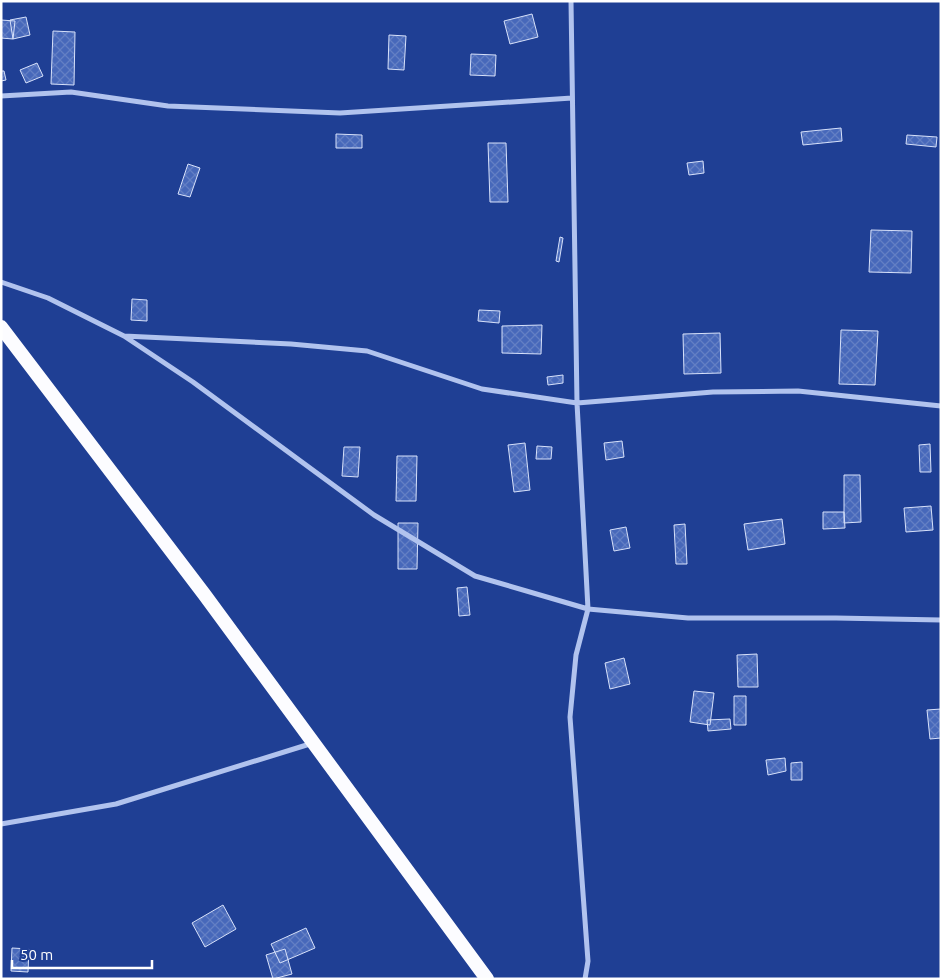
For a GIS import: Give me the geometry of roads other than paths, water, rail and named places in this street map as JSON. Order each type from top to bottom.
[{"type":"highway","points":[[1,327],[204,594],[487,979]]},
{"type":"street","points":[[571,1],[577,403],[588,609],[576,654],[570,716],[588,961],[585,979]]},
{"type":"street","points":[[1,96],[71,92],[168,106],[340,113],[572,98]]},
{"type":"street","points":[[1,282],[48,298],[124,336],[193,382],[374,515],[475,576],[588,609],[688,618],[941,620]]},
{"type":"street","points":[[124,336],[291,344],[366,351],[482,389],[577,403],[713,392],[798,391],[941,406]]},
{"type":"street","points":[[1,824],[116,804],[313,743]]}]
